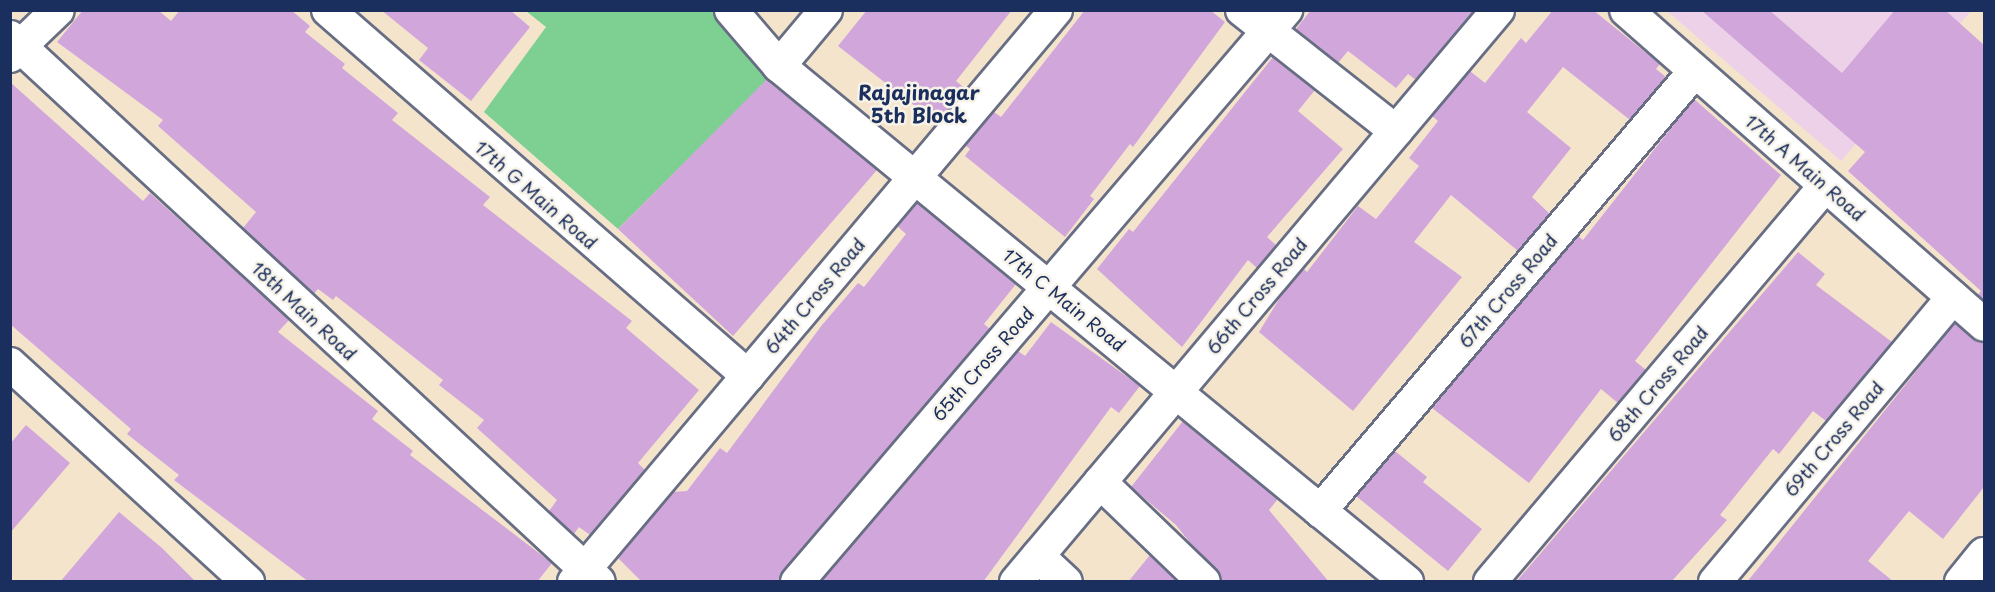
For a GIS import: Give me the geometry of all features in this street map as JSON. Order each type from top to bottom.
[{"type":"street","points":[[14,47],[58,10]]},
{"type":"street","name":"17th G Main Road","points":[[328,10],[748,376]]},
{"type":"street","name":"17th C Main Road","points":[[731,10],[779,66],[1407,582]]},
{"type":"street","points":[[779,66],[826,10]]},
{"type":"street","name":"64th Cross Road","points":[[586,577],[748,376],[1056,10]]},
{"type":"street","points":[[1242,10],[1277,21],[1396,131]]},
{"type":"street","name":"66th Cross Road","points":[[1016,582],[1498,10]]},
{"type":"street","name":"17th A Main Road","points":[[1626,10],[1984,325]]},
{"type":"street","name":"65th Cross Road","points":[[797,582],[1277,21]]},
{"type":"street","name":"18th Main Road","points":[[14,47],[586,577]]},
{"type":"street","name":"67th Cross Road","points":[[1320,511],[1695,71]]},
{"type":"street","name":"68th Cross Road","points":[[1490,582],[1825,186]]},
{"type":"street","name":"69th Cross Road","points":[[1715,582],[1953,297]]},
{"type":"street","points":[[10,364],[248,582]]},
{"type":"street","points":[[1100,482],[1204,582]]},
{"type":"street","points":[[1960,582],[1984,554]]},
{"type":"street","points":[[1038,556],[1066,582]]},
{"type":"shaded area","points":[[1667,11],[1971,11],[1841,161]]},
{"type":"green space","points":[[526,11],[715,11],[773,74],[618,229],[484,112],[546,27]]},
{"type":"building","points":[[83,10],[158,10],[171,21],[180,10],[291,10],[310,26],[305,32],[345,64],[342,68],[398,113],[392,120],[490,197],[483,205],[632,321],[626,328],[699,390],[638,463],[645,470],[590,535],[579,527],[574,534],[549,511],[557,500],[477,428],[484,420],[439,385],[443,380],[336,296],[333,300],[318,289],[314,294],[243,228],[256,212],[158,126],[163,120],[57,42]]},
{"type":"building","points":[[381,10],[510,10],[530,27],[471,101],[419,60],[428,48]]},
{"type":"building","points":[[867,10],[1012,10],[956,81],[966,89],[937,123],[838,46]]},
{"type":"building","points":[[1085,10],[1210,10],[1225,22],[1133,147],[1130,144],[1090,196],[1094,199],[1065,237],[965,156],[970,149],[965,145],[994,112],[1001,117]]},
{"type":"building","points":[[1311,10],[1474,10],[1416,80],[1408,74],[1396,88],[1348,51],[1338,63],[1296,29]]},
{"type":"building","points":[[1553,10],[1593,10],[1660,64],[1656,69],[1666,77],[1630,120],[1563,67],[1527,112],[1571,148],[1532,197],[1550,214],[1518,251],[1451,195],[1414,242],[1462,277],[1353,411],[1259,332],[1284,291],[1304,269],[1307,272],[1358,206],[1376,219],[1419,166],[1409,158],[1438,121],[1432,116],[1470,71],[1485,83],[1521,38],[1526,43]]},
{"type":"building","points":[[1701,10],[1769,10],[1842,73],[1895,10],[1945,10],[1984,45],[1984,301],[1978,295],[1981,291],[1848,171],[1865,152]]},
{"type":"building","points":[[1273,57],[1315,90],[1298,111],[1343,149],[1267,237],[1276,245],[1257,268],[1248,260],[1182,347],[1097,269],[1129,229],[1133,232]]},
{"type":"building","points":[[767,79],[877,170],[733,336],[618,229]]},
{"type":"building","points":[[10,82],[143,201],[150,193],[289,320],[278,332],[378,411],[372,419],[413,451],[410,455],[552,563],[537,582],[309,582],[174,480],[179,475],[127,434],[131,429],[10,324]]},
{"type":"building","points":[[1694,99],[1781,175],[1635,361],[1646,370],[1618,403],[1601,389],[1529,483],[1432,408],[1578,236],[1583,240]]},
{"type":"building","points":[[917,203],[1016,284],[984,324],[990,329],[779,582],[642,582],[618,558],[673,492],[687,491],[720,448],[727,453],[822,325],[858,283],[864,287],[906,234],[897,226]]},
{"type":"building","points":[[1798,252],[1825,274],[1816,285],[1892,342],[1826,421],[1813,411],[1779,454],[1773,449],[1720,515],[1727,520],[1671,582],[1516,582]]},
{"type":"building","points":[[1051,322],[1140,386],[1119,413],[1111,407],[983,582],[821,582],[1018,351],[1025,356]]},
{"type":"building","points":[[1955,323],[1984,342],[1984,487],[1943,539],[1909,511],[1868,561],[1894,582],[1747,582]]},
{"type":"building","points":[[1183,421],[1278,499],[1269,510],[1329,582],[1221,582],[1176,525],[1131,487]]},
{"type":"building","points":[[26,425],[70,463],[10,533],[10,444]]},
{"type":"building","points":[[1395,451],[1427,477],[1423,482],[1482,529],[1448,571],[1356,496]]},
{"type":"building","points":[[119,512],[162,548],[196,582],[60,582]]},
{"type":"building","points":[[1150,555],[1178,582],[1128,582]]},
{"type":"district","name":"Rajajinagar 5th Block","points":[[919,104]]}]
